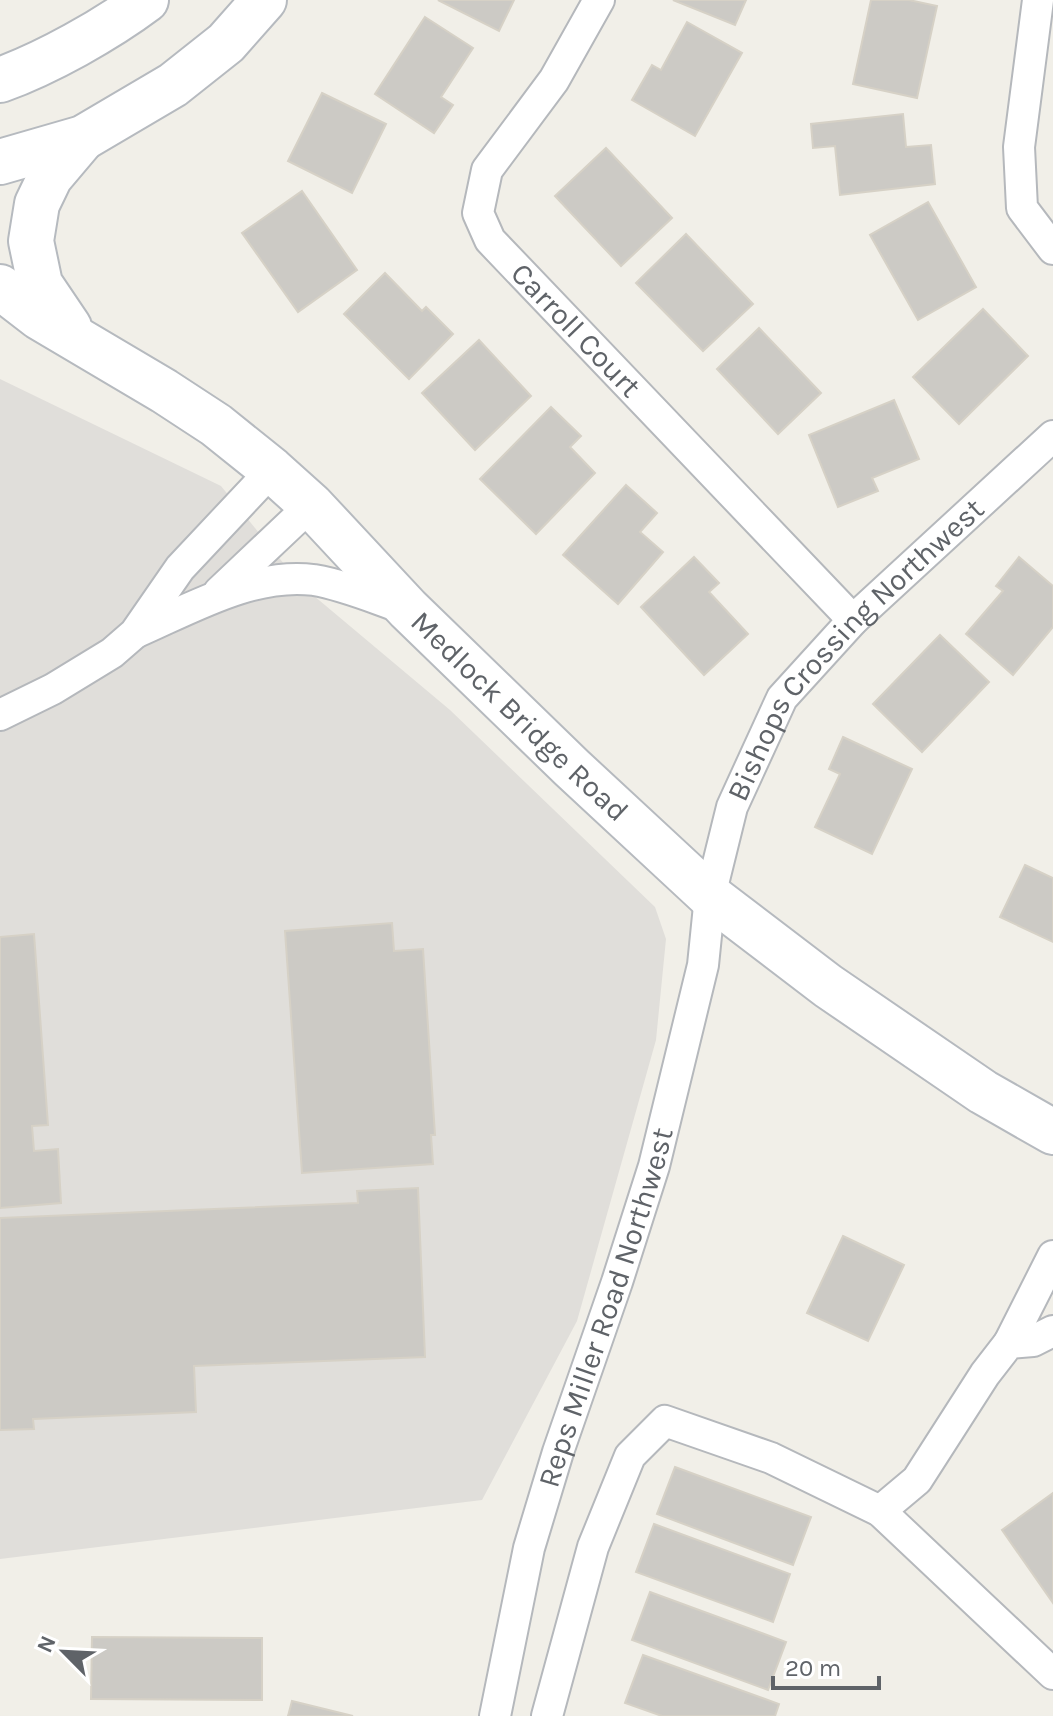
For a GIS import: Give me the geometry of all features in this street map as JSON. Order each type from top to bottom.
[{"type":"street","points":[[0,80],[20,73],[122,18],[146,0]]},
{"type":"street","points":[[0,162],[83,138],[173,85],[226,43],[264,0]]},
{"type":"street","name":"Carroll Court","points":[[599,0],[554,80],[487,170],[478,213],[490,240],[853,620]]},
{"type":"street","points":[[1038,0],[1019,147],[1022,208],[1053,249]]},
{"type":"street","points":[[79,342],[40,284],[30,246],[37,204],[43,191],[50,177],[83,138]]},
{"type":"street","name":"Medlock Bridge Road","points":[[0,287],[39,317],[203,417],[272,470],[311,505],[408,609],[710,896],[828,986],[983,1092],[1053,1132]]},
{"type":"street","points":[[0,325],[79,342]]},
{"type":"street","name":"Bishops Crossing Northwest","points":[[710,896],[732,807],[782,698],[853,620],[1053,436]]},
{"type":"street","points":[[0,715],[53,689],[112,653],[135,633],[180,568],[272,470]]},
{"type":"street","points":[[208,601],[311,505]]},
{"type":"street","points":[[135,633],[208,601],[264,582],[313,580],[408,609]]},
{"type":"street","name":"Reps Miller Road Northwest","points":[[495,1716],[529,1548],[654,1166],[703,965],[710,896]]},
{"type":"street","points":[[880,1511],[917,1480],[985,1374],[1009,1343],[1053,1256]]},
{"type":"street","points":[[1009,1343],[1033,1341],[1053,1331]]},
{"type":"street","points":[[547,1716],[593,1547],[630,1456],[665,1421],[771,1458],[880,1511],[1053,1674]]},
{"type":"shaded area","points":[[0,379],[221,486],[301,585],[450,710],[655,907],[666,939],[656,1040],[577,1321],[482,1500],[0,1559]]},
{"type":"building","points":[[438,0],[514,0],[499,31]]},
{"type":"building","points":[[673,0],[746,0],[735,25]]},
{"type":"building","points":[[871,0],[909,0],[937,6],[917,98],[853,84]]},
{"type":"building","points":[[425,17],[473,48],[441,97],[453,105],[434,133],[375,94]]},
{"type":"building","points":[[687,22],[742,53],[695,136],[632,100],[652,65],[661,70]]},
{"type":"building","points":[[322,93],[386,124],[352,193],[288,161]]},
{"type":"building","points":[[903,114],[906,147],[931,145],[935,184],[840,195],[835,146],[813,148],[811,124]]},
{"type":"building","points":[[606,148],[672,218],[621,266],[555,196]]},
{"type":"building","points":[[302,191],[357,270],[298,312],[242,233]]},
{"type":"building","points":[[928,202],[976,287],[918,320],[870,235]]},
{"type":"building","points":[[686,234],[753,304],[703,351],[636,283]]},
{"type":"building","points":[[385,273],[422,311],[426,307],[453,334],[409,379],[344,314]]},
{"type":"building","points":[[983,309],[1028,356],[959,424],[913,377]]},
{"type":"building","points":[[759,328],[821,393],[778,434],[717,369]]},
{"type":"building","points":[[479,340],[531,396],[475,450],[422,393]]},
{"type":"building","points":[[894,400],[919,459],[872,478],[878,491],[838,507],[809,435]]},
{"type":"building","points":[[551,407],[581,436],[570,447],[595,473],[536,534],[480,479]]},
{"type":"building","points":[[626,485],[657,513],[640,532],[663,552],[618,604],[563,555]]},
{"type":"building","points":[[694,557],[719,583],[709,592],[748,634],[704,675],[641,607]]},
{"type":"building","points":[[1019,557],[1053,586],[1053,627],[1013,675],[966,634],[1003,591],[996,586]]},
{"type":"building","points":[[940,635],[989,682],[922,752],[873,704]]},
{"type":"building","points":[[843,737],[912,769],[872,854],[815,827],[840,774],[829,769]]},
{"type":"building","points":[[1025,865],[1053,878],[1053,942],[1000,917]]},
{"type":"building","points":[[392,923],[394,951],[423,949],[435,1135],[431,1135],[433,1164],[302,1173],[285,931]]},
{"type":"building","points":[[34,934],[48,1125],[32,1126],[34,1151],[58,1149],[61,1203],[0,1208],[0,937]]},
{"type":"building","points":[[418,1188],[425,1357],[194,1366],[196,1412],[33,1419],[34,1429],[0,1430],[0,1218],[358,1203],[357,1191]]},
{"type":"building","points":[[843,1236],[904,1265],[868,1341],[807,1313]]},
{"type":"building","points":[[675,1467],[811,1517],[793,1565],[657,1514]]},
{"type":"building","points":[[1053,1493],[1053,1603],[1002,1530]]},
{"type":"building","points":[[654,1524],[790,1574],[773,1622],[636,1572]]},
{"type":"building","points":[[650,1592],[786,1642],[768,1690],[632,1640]]},
{"type":"building","points":[[92,1637],[262,1638],[262,1700],[91,1699]]},
{"type":"building","points":[[643,1655],[779,1704],[775,1716],[662,1716],[625,1703]]},
{"type":"building","points":[[292,1701],[353,1716],[288,1716]]}]
